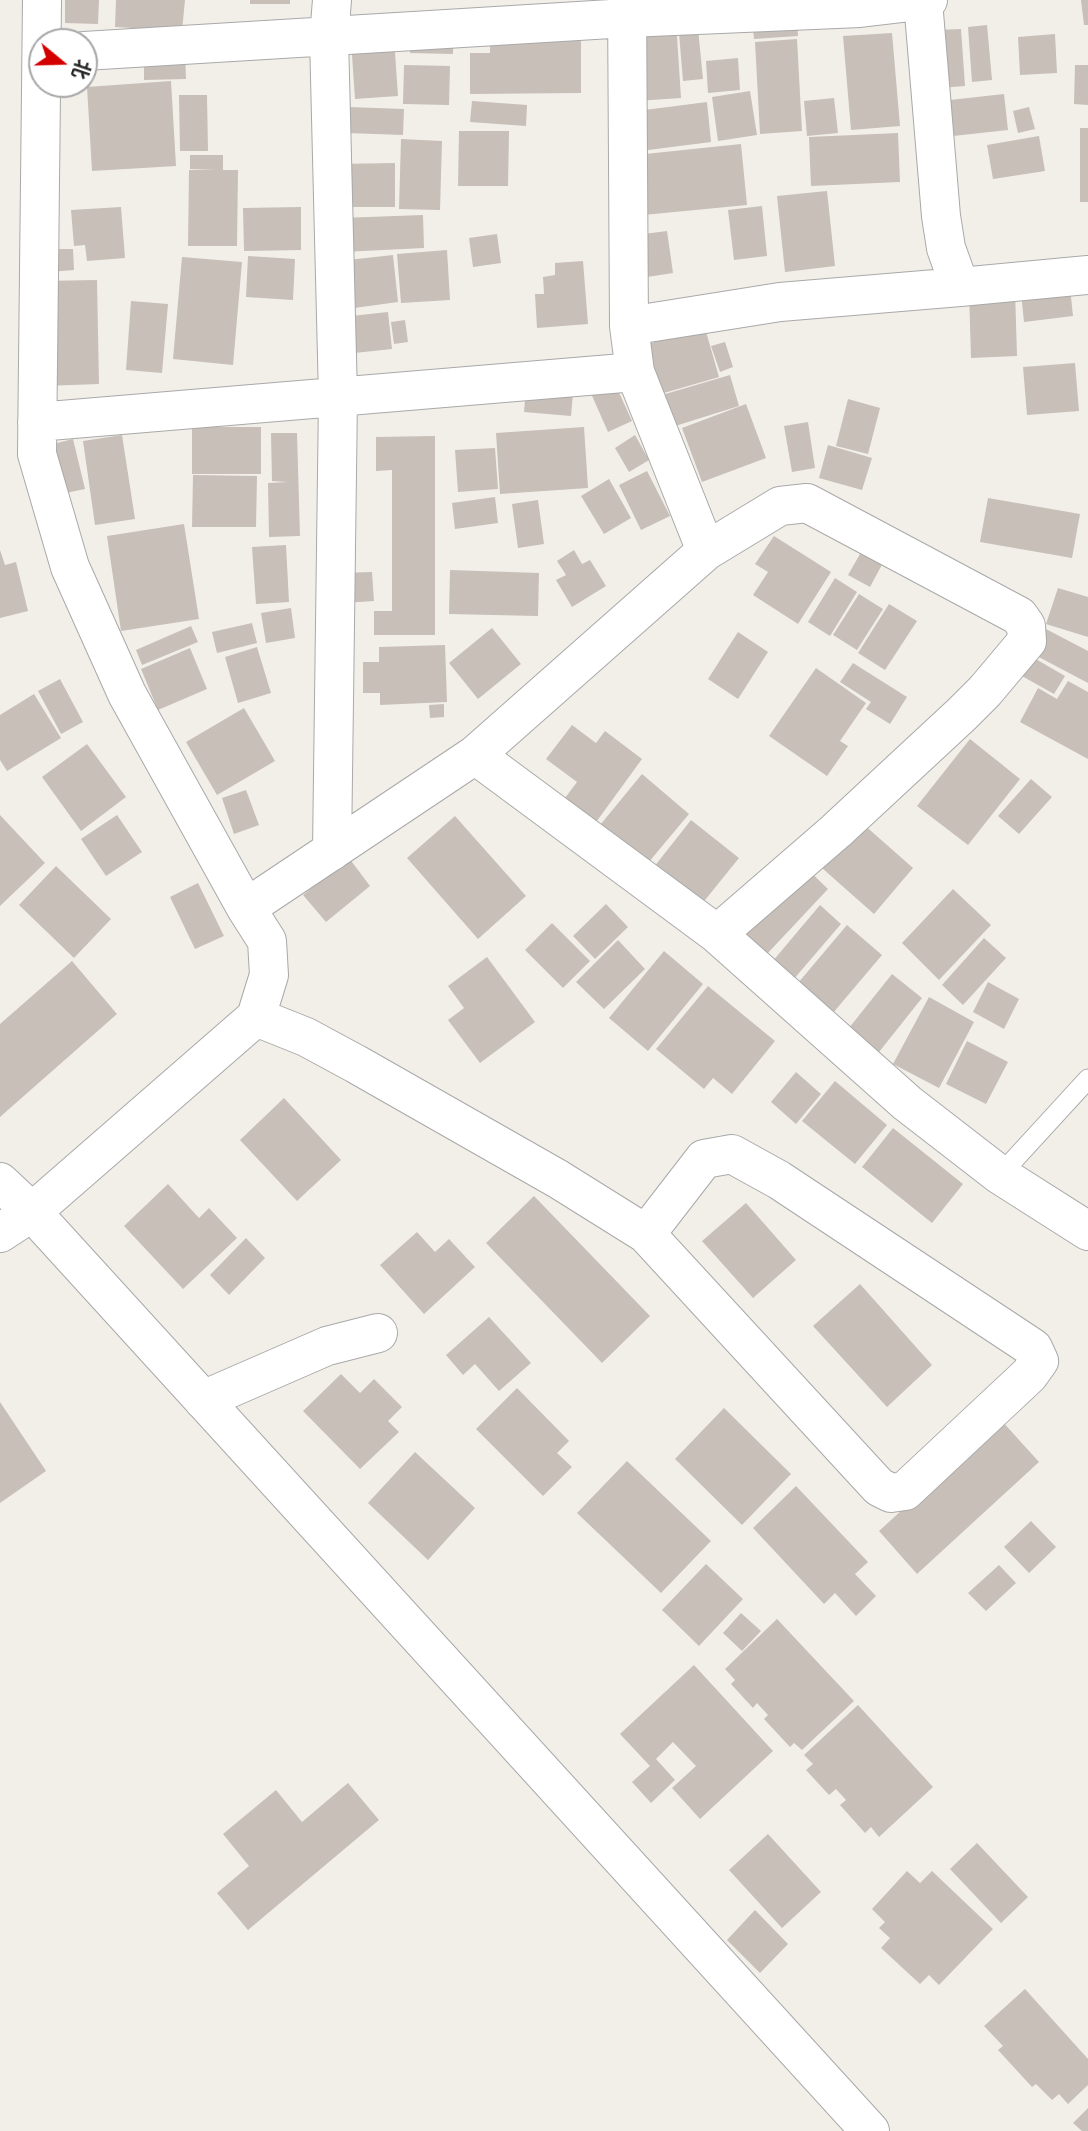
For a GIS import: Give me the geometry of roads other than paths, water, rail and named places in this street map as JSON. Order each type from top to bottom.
[{"type":"street","points":[[42,0],[42,28]]},
{"type":"street","points":[[98,49],[331,18],[627,9],[860,8],[925,0],[941,216],[946,248],[960,287]]},
{"type":"street","points":[[627,9],[629,326],[635,372],[706,551]]},
{"type":"street","points":[[331,18],[338,397],[332,851]]},
{"type":"street","points":[[0,1233],[32,1212],[256,1017],[269,975],[267,940],[246,908],[127,694],[70,567],[37,454],[41,98]]},
{"type":"street","points":[[629,326],[780,302],[1088,275]]},
{"type":"street","points":[[37,422],[635,372]]},
{"type":"street","points":[[246,908],[475,755],[706,551],[780,506],[807,503],[1019,616],[1027,626],[1027,641],[970,706],[836,831],[717,934]]},
{"type":"street","points":[[475,755],[717,934],[907,1103],[1000,1175],[1088,1231]]},
{"type":"street","points":[[256,1017],[306,1037],[356,1064],[646,1234],[879,1487],[891,1493],[905,1491],[1029,1375],[1039,1361],[1033,1348],[779,1180],[732,1154],[704,1159],[646,1234]]},
{"type":"street","points":[[0,1182],[32,1212],[870,2131]]},
{"type":"street","points":[[203,1400],[327,1346],[378,1333]]},
{"type":"lane","points":[[1000,1175],[1088,1079]]}]
